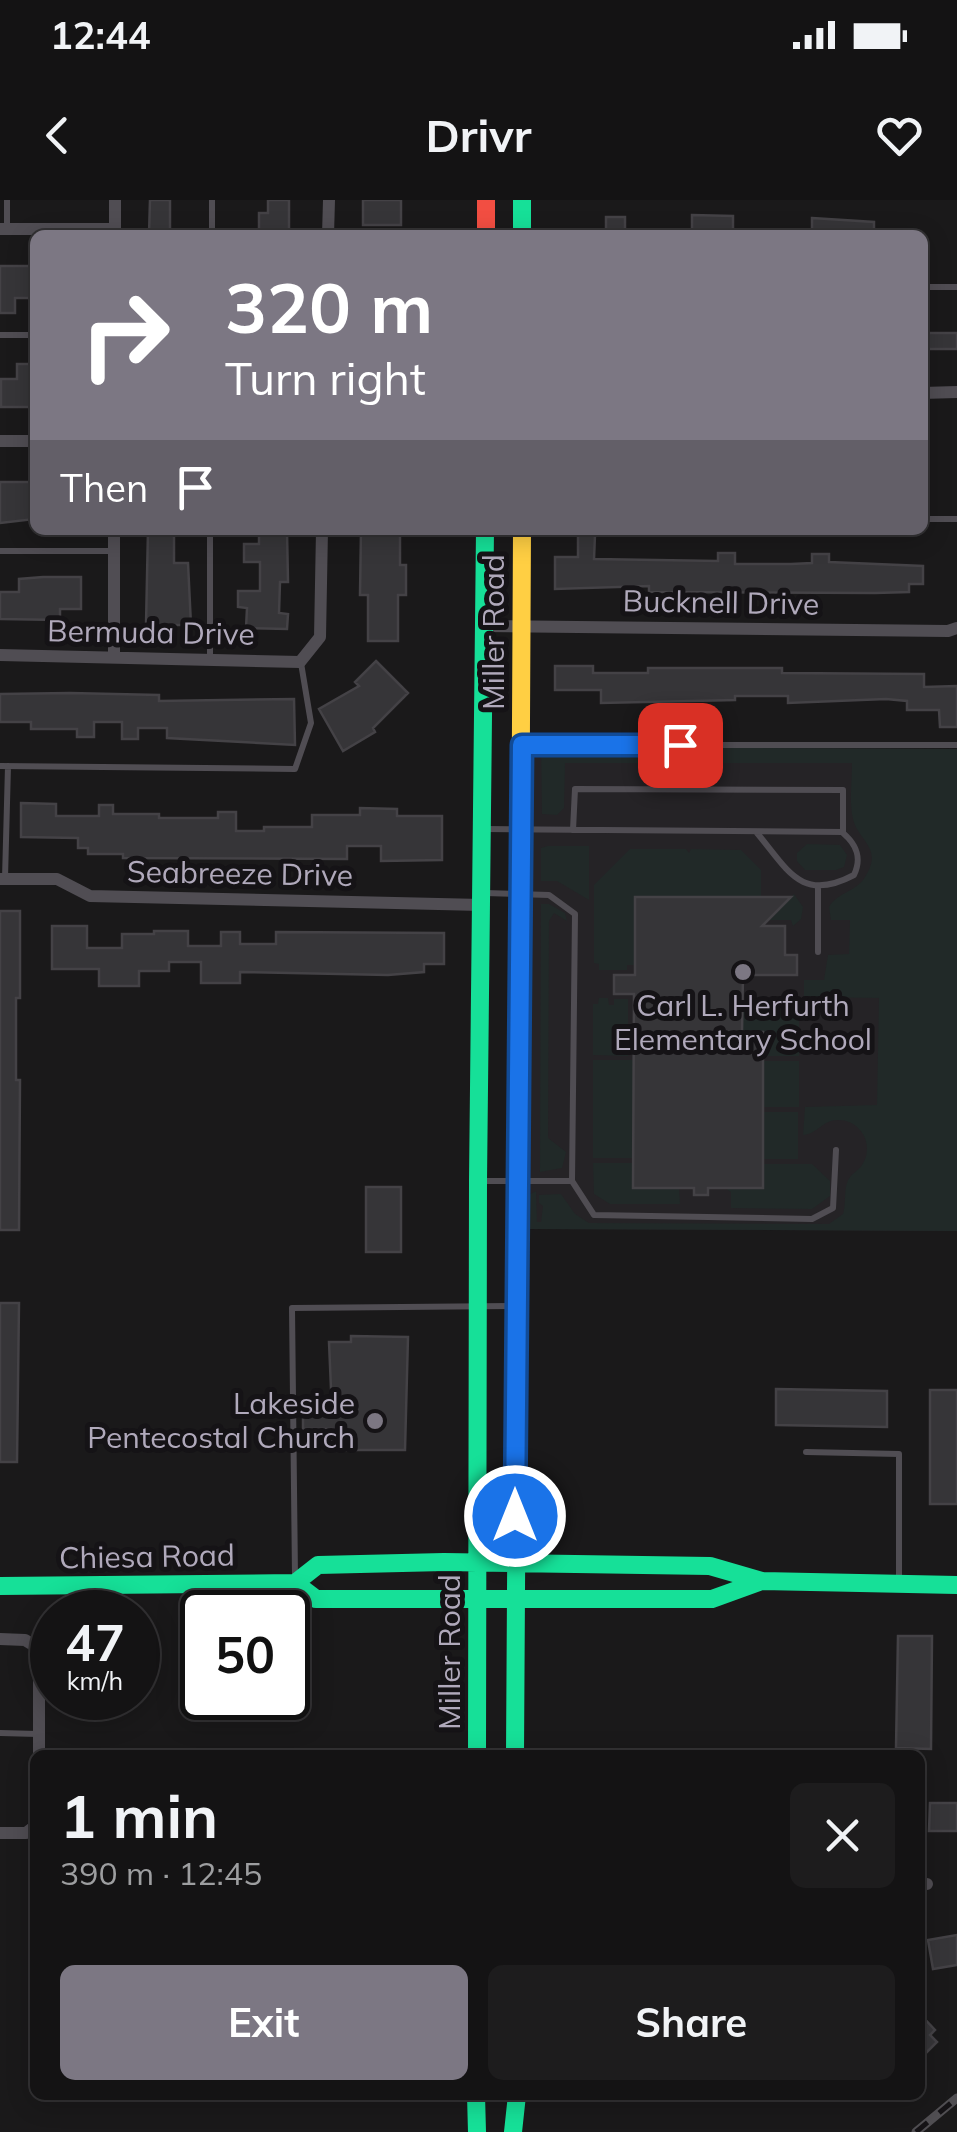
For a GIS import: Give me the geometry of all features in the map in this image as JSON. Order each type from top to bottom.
[{"type":"main road","points":[[486,200],[486,230]]},
{"type":"main road","points":[[522,200],[522,230]]},
{"type":"main road","name":"Miller Road","points":[[478,1750],[478,1182],[485,535]]},
{"type":"main road","name":"Miller Road","points":[[515,1750],[522,535]]},
{"type":"main road","name":"Chiesa Road","points":[[0,1586],[295,1583],[318,1565],[478,1563],[710,1566],[762,1581],[957,1585]]},
{"type":"main road","name":"Chiesa Road","points":[[295,1583],[316,1599],[712,1600],[762,1581]]},
{"type":"main road","points":[[476,2100],[478,2132]]},
{"type":"main road","points":[[514,2132],[517,2100]]},
{"type":"street","points":[[115,200],[115,230]]},
{"type":"street","points":[[328,200],[328,230]]},
{"type":"street","points":[[3,228],[59,230]]},
{"type":"street","points":[[928,393],[957,392]]},
{"type":"street","points":[[0,442],[30,442]]},
{"type":"street","points":[[114,535],[114,656]]},
{"type":"street","points":[[300,662],[320,638],[322,535]]},
{"type":"street","name":"Bucknell Drive","points":[[484,626],[948,631],[957,628]]},
{"type":"street","name":"Bermuda Drive","points":[[0,655],[300,662]]},
{"type":"street","name":"Seabreeze Drive","points":[[3,879],[57,879],[90,896],[482,899]]},
{"type":"street","points":[[0,1639],[25,1640],[35,1646],[39,1659],[39,1750]]},
{"type":"street","points":[[0,1833],[30,1830]]},
{"type":"lane","points":[[3,228],[7,200]]},
{"type":"lane","points":[[212,200],[212,230]]},
{"type":"lane","points":[[928,287],[957,287]]},
{"type":"lane","points":[[0,335],[30,335]]},
{"type":"lane","points":[[928,519],[957,520]]},
{"type":"lane","points":[[210,535],[210,658]]},
{"type":"lane","points":[[0,551],[114,551]]},
{"type":"lane","points":[[3,879],[4,766],[295,769],[312,723],[300,662]]},
{"type":"lane","points":[[522,745],[957,745]]},
{"type":"lane","points":[[574,830],[574,789],[844,790],[843,832]]},
{"type":"lane","points":[[484,828],[843,832],[858,855],[854,876],[838,884],[808,886],[796,880],[756,832]]},
{"type":"lane","points":[[818,887],[818,952]]},
{"type":"lane","points":[[482,899],[549,895],[575,914],[572,1181],[594,1215],[812,1219],[833,1208],[836,1150]]},
{"type":"lane","points":[[478,1182],[572,1181]]},
{"type":"lane","points":[[295,1583],[292,1308],[517,1306]]},
{"type":"lane","points":[[806,1452],[899,1454],[899,1584]]},
{"type":"lane","points":[[0,1734],[39,1734]]},
{"type":"shaded area","name":"Carl L. Herfurth Elementary School","points":[[530,747],[957,749],[957,1231],[529,1229]]},
{"type":"shaded area","points":[[541,747],[957,749],[957,1231],[529,1229],[529,1195],[536,1191],[537,1222],[541,1222],[543,1206],[539,1195],[561,1194],[575,1214],[589,1223],[829,1224],[843,1214],[847,1183],[866,1157],[866,1142],[853,1124],[838,1120],[803,1135],[805,1107],[877,1105],[879,998],[804,997],[804,980],[824,980],[828,955],[849,954],[850,920],[831,920],[829,907],[861,882],[872,859],[852,812],[852,763],[565,763],[564,808],[557,815],[542,814]]},
{"type":"shaded area","points":[[807,844],[840,845],[847,855],[844,867],[805,870],[797,861],[797,853]]},
{"type":"shaded area","points":[[589,846],[589,900],[557,881],[541,881],[541,848]]},
{"type":"shaded area","points":[[630,849],[686,849],[689,853],[691,849],[741,850],[761,870],[761,914],[756,897],[636,897],[635,965],[627,965],[627,970],[599,970],[599,964],[594,963],[594,885]]},
{"type":"shaded area","points":[[794,894],[803,907],[801,919],[793,926],[791,920],[768,920]]},
{"type":"shaded area","points":[[541,904],[565,913],[567,921],[554,913],[549,921],[548,1138],[566,1152],[562,1168],[540,1172]]},
{"type":"shaded area","points":[[599,998],[608,998],[609,1005],[614,1005],[614,999],[628,999],[628,1056],[593,1055],[593,1004],[598,1004]]},
{"type":"shaded area","points":[[742,1004],[799,1004],[799,1056],[764,1056],[763,1032],[742,1032]]},
{"type":"shaded area","points":[[593,1060],[634,1060],[633,1158],[593,1158]]},
{"type":"shaded area","points":[[764,1061],[799,1061],[799,1107],[763,1107]]},
{"type":"shaded area","points":[[763,1112],[798,1112],[798,1159],[763,1159]]},
{"type":"shaded area","points":[[593,1163],[633,1163],[633,1188],[679,1188],[680,1204],[610,1204],[594,1194]]},
{"type":"shaded area","points":[[763,1164],[812,1164],[830,1181],[830,1196],[812,1209],[731,1208],[731,1192],[725,1188],[762,1188]]},
{"type":"building","points":[[150,200],[170,200],[170,230],[149,230]]},
{"type":"building","points":[[268,200],[289,200],[289,230],[259,230],[259,213],[268,213]]},
{"type":"building","points":[[363,200],[401,200],[401,225],[363,225]]},
{"type":"building","points":[[692,215],[733,216],[733,230],[692,230]]},
{"type":"building","points":[[606,217],[625,217],[625,230],[606,230]]},
{"type":"building","points":[[812,218],[874,222],[874,230],[812,230]]},
{"type":"building","points":[[0,266],[30,266],[30,298],[15,298],[15,313],[0,313]]},
{"type":"building","points":[[928,333],[957,333],[957,349],[928,349]]},
{"type":"building","points":[[17,364],[30,364],[30,407],[1,407],[1,379],[17,379]]},
{"type":"building","points":[[0,482],[30,482],[30,520],[0,523]]},
{"type":"building","points":[[148,535],[174,535],[174,563],[188,563],[191,625],[146,625]]},
{"type":"building","points":[[259,535],[287,535],[288,582],[280,582],[279,613],[288,614],[287,629],[246,628],[247,608],[238,607],[238,591],[260,591],[260,562],[244,562],[244,544],[259,544]]},
{"type":"building","points":[[361,535],[400,535],[406,595],[398,595],[398,641],[368,641],[368,595],[360,595]]},
{"type":"building","points":[[578,535],[595,535],[594,559],[718,561],[718,553],[735,553],[735,564],[791,564],[812,563],[812,554],[829,554],[829,562],[923,566],[923,584],[909,584],[909,592],[875,593],[649,592],[649,586],[555,589],[555,557],[578,557]]},
{"type":"building","points":[[81,577],[81,609],[60,609],[60,620],[0,619],[0,592],[19,592],[19,579]]},
{"type":"building","points":[[376,661],[408,693],[373,728],[375,732],[343,751],[319,709],[359,686],[355,682]]},
{"type":"building","points":[[555,666],[593,666],[593,673],[648,673],[648,668],[782,668],[782,673],[924,674],[924,687],[957,686],[957,727],[940,727],[939,710],[907,710],[907,701],[886,699],[788,703],[788,696],[735,696],[735,700],[601,703],[601,690],[555,690]]},
{"type":"building","points":[[0,694],[159,695],[159,701],[294,699],[295,745],[167,738],[167,728],[138,728],[138,739],[122,739],[122,722],[94,722],[94,737],[77,737],[77,729],[31,729],[31,722],[0,722]]},
{"type":"building","points":[[21,803],[56,804],[56,816],[99,816],[99,805],[113,805],[113,814],[159,814],[159,818],[218,818],[218,812],[236,812],[236,831],[312,827],[312,815],[360,815],[360,808],[397,809],[397,816],[442,816],[442,860],[381,861],[381,846],[347,846],[347,859],[123,858],[123,854],[88,854],[88,848],[78,848],[78,838],[21,837]]},
{"type":"building","name":"Carl L. Herfurth Elementary School","points":[[635,897],[791,897],[762,926],[785,926],[785,955],[797,955],[797,975],[743,975],[742,1032],[763,1032],[763,1188],[708,1188],[708,1195],[694,1195],[694,1188],[633,1188],[634,994],[614,994],[614,975],[635,975]]},
{"type":"building","points":[[0,911],[20,911],[20,998],[16,998],[19,1230],[0,1230]]},
{"type":"building","points":[[52,926],[87,926],[87,948],[122,948],[122,934],[154,931],[188,931],[188,946],[221,946],[221,932],[240,932],[240,944],[276,944],[276,932],[444,933],[444,964],[424,964],[424,972],[388,975],[240,972],[240,983],[201,983],[201,962],[169,962],[169,971],[139,971],[139,986],[99,986],[99,969],[52,969]]},
{"type":"building","points":[[366,1187],[401,1187],[401,1252],[366,1252]]},
{"type":"building","points":[[0,1303],[19,1303],[17,1462],[0,1462]]},
{"type":"building","points":[[351,1336],[408,1337],[405,1450],[332,1450],[332,1429],[303,1429],[303,1412],[332,1412],[329,1342],[351,1342]]},
{"type":"building","points":[[776,1389],[887,1391],[887,1427],[776,1425]]},
{"type":"building","points":[[930,1390],[957,1390],[957,1504],[930,1504]]},
{"type":"building","points":[[898,1636],[932,1636],[931,1749],[896,1748]]},
{"type":"building","points":[[930,1803],[957,1803],[957,1831],[929,1831]]},
{"type":"building","points":[[957,1935],[957,1965],[933,1969],[928,1940]]},
{"type":"building","points":[[925,2019],[935,2030],[930,2035],[937,2042],[925,2054]]},
{"type":"railway","points":[[916,2132],[957,2098]]},
{"type":"traffic: fast","points":[[522,200],[522,230]]},
{"type":"traffic: fast","points":[[477,1750],[485,535]]},
{"type":"traffic: fast","points":[[515,1750],[519,1101]]},
{"type":"traffic: fast","points":[[295,1583],[318,1565],[444,1562],[710,1566],[762,1581],[957,1585]]},
{"type":"traffic: fast","points":[[0,1586],[295,1583],[316,1599],[712,1599],[762,1581]]},
{"type":"traffic: fast","points":[[476,2100],[477,2132]]},
{"type":"traffic: fast","points":[[513,2132],[516,2100]]},
{"type":"traffic: slow","points":[[519,1101],[522,535]]},
{"type":"traffic: jam","points":[[486,200],[486,230]]},
{"type":"place","name":"Carl L. Herfurth Elementary School","points":[[743,972]]},
{"type":"place","name":"Lakeside Pentecostal Church","points":[[375,1421]]},
{"type":"route","points":[[515,1516],[522,745],[680,745]]}]
